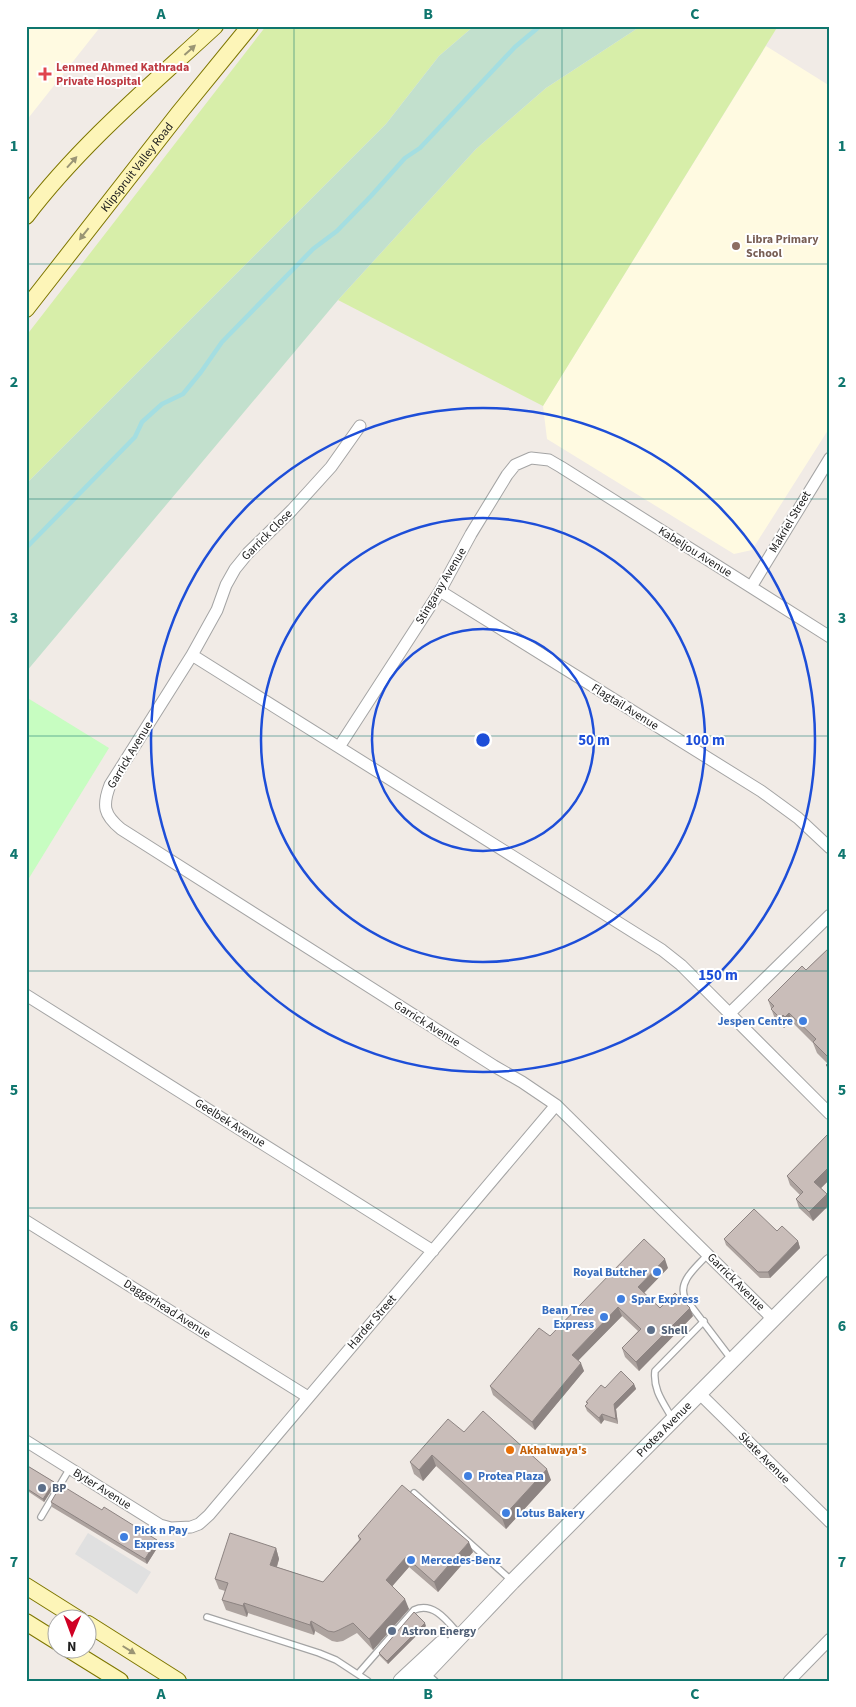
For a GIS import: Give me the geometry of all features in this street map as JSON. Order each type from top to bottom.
[{"type":"main road","points":[[26,216],[76,157],[215,26]]},
{"type":"main road","name":"Klipspruit Valley Road","points":[[26,309],[179,113],[250,26]]},
{"type":"main road","points":[[26,1586],[64,1610]]},
{"type":"main road","points":[[26,1622],[48,1636]]},
{"type":"main road","points":[[98,1630],[178,1681]]},
{"type":"main road","points":[[86,1660],[120,1681]]},
{"type":"street","name":"Garrick Close","points":[[192,655],[217,610],[235,569],[248,553],[331,468],[360,426]]},
{"type":"street","name":"Stingaray Avenue","points":[[339,747],[440,591],[471,534],[507,475],[515,465],[531,458],[549,460],[561,467]]},
{"type":"street","name":"Makriel Street","points":[[751,587],[830,458]]},
{"type":"street","name":"Kabeljou Avenue","points":[[561,467],[830,636]]},
{"type":"street","name":"Flagtail Avenue","points":[[440,591],[761,791],[798,818],[830,848]]},
{"type":"street","points":[[192,655],[662,950],[681,965],[830,1114]]},
{"type":"street","name":"Garrick Avenue","points":[[192,655],[110,785],[105,804],[110,820],[121,829],[556,1105],[773,1319]]},
{"type":"street","points":[[730,1014],[830,915]]},
{"type":"street","name":"Geelbek Avenue","points":[[26,995],[433,1251]]},
{"type":"street","name":"Harder Street","points":[[182,1528],[199,1524],[209,1515],[556,1105]]},
{"type":"street","name":"Daggerhead Avenue","points":[[26,1221],[308,1397]]},
{"type":"street","name":"Protea Avenue","points":[[426,1678],[512,1582],[830,1262]]},
{"type":"street","name":"Skate Avenue","points":[[699,1393],[830,1522]]},
{"type":"street","name":"Byter Avenue","points":[[26,1440],[160,1525],[182,1528]]},
{"type":"street","name":"Protea Avenue","points":[[401,1681],[456,1631],[499,1596]]},
{"type":"street","points":[[789,1681],[830,1639]]},
{"type":"lane","points":[[708,1254],[683,1283],[682,1292],[732,1360]]},
{"type":"lane","points":[[673,1420],[656,1391],[655,1371],[704,1322]]},
{"type":"lane","points":[[41,1517],[70,1468]]},
{"type":"lane","points":[[414,1493],[512,1582]]},
{"type":"lane","points":[[358,1674],[414,1610],[426,1608],[439,1613],[456,1631]]},
{"type":"lane","points":[[207,1617],[320,1653],[336,1660],[368,1681]]},
{"type":"shaded area","name":"Lenmed Ahmed Kathrada Private Hospital","points":[[26,26],[101,26],[26,121]]},
{"type":"shaded area","name":"Libra Primary School","points":[[766,46],[830,86],[830,427],[752,550],[734,554],[547,439],[543,406]]},
{"type":"shaded area","points":[[88,1533],[151,1572],[137,1594],[75,1554]]},
{"type":"green space","points":[[266,26],[474,26],[439,56],[386,124],[26,484],[26,336]]},
{"type":"green space","points":[[474,26],[641,26],[546,88],[476,149],[338,300],[26,672],[26,484],[386,124],[439,56]]},
{"type":"green space","points":[[641,26],[778,26],[543,406],[338,300],[476,149],[546,88]]},
{"type":"green space","points":[[26,697],[109,748],[26,883]]},
{"type":"building","name":"Jespen Centre","points":[[830,947],[830,1059],[813,1042],[816,1039],[789,1013],[785,1017],[783,1015],[780,1018],[771,1009],[774,1006],[768,1000],[802,966],[806,970]]},
{"type":"building","points":[[830,1132],[830,1166],[814,1182],[827,1194],[809,1212],[796,1199],[803,1192],[787,1176]]},
{"type":"building","points":[[754,1209],[777,1231],[782,1226],[798,1241],[768,1272],[758,1272],[724,1239]]},
{"type":"building","points":[[644,1239],[665,1259],[638,1287],[660,1308],[675,1293],[690,1308],[636,1362],[622,1348],[641,1329],[618,1307],[572,1355],[581,1363],[532,1422],[490,1386],[539,1328],[550,1336]]},
{"type":"building","points":[[621,1371],[634,1384],[614,1404],[616,1419],[602,1414],[599,1418],[585,1406],[588,1403],[586,1402],[601,1385],[605,1388]]},
{"type":"building","name":"Protea Plaza","points":[[483,1411],[547,1469],[502,1518],[432,1455],[419,1470],[410,1462],[448,1419],[464,1432]]},
{"type":"building","points":[[26,1465],[54,1482],[43,1499],[26,1488]]},
{"type":"building","points":[[61,1485],[102,1510],[104,1507],[157,1540],[145,1559],[51,1502]]},
{"type":"building","name":"Mercedes-Benz","points":[[402,1485],[469,1542],[434,1582],[406,1557],[386,1580],[405,1599],[369,1639],[353,1623],[334,1632],[328,1631],[311,1621],[310,1625],[244,1603],[243,1606],[222,1600],[228,1583],[215,1579],[230,1533],[276,1548],[270,1565],[323,1582],[361,1539],[358,1536]]},
{"type":"building","points":[[414,1612],[425,1623],[387,1661],[379,1653]]},
{"type":"waterway","points":[[26,548],[135,437],[142,422],[162,404],[183,394],[222,342],[313,249],[337,231],[405,158],[420,148],[515,47],[540,26]]},
{"type":"place","name":"Lenmed Ahmed Kathrada Private Hospital","points":[[45,74]]},
{"type":"place","name":"Libra Primary School","points":[[736,246]]},
{"type":"place","name":"Jespen Centre","points":[[803,1021]]},
{"type":"place","name":"Royal Butcher","points":[[657,1272]]},
{"type":"place","name":"Spar Express","points":[[621,1299]]},
{"type":"place","name":"Bean Tree Express","points":[[604,1317]]},
{"type":"place","name":"Shell","points":[[651,1330]]},
{"type":"place","name":"Akhalwaya's","points":[[510,1450]]},
{"type":"place","name":"Protea Plaza","points":[[468,1476]]},
{"type":"place","name":"BP","points":[[42,1488]]},
{"type":"place","name":"Lotus Bakery","points":[[506,1513]]},
{"type":"place","name":"Pick n Pay Express","points":[[124,1537]]},
{"type":"place","name":"Mercedes-Benz","points":[[411,1560]]},
{"type":"place","name":"Astron Energy","points":[[392,1631]]}]
